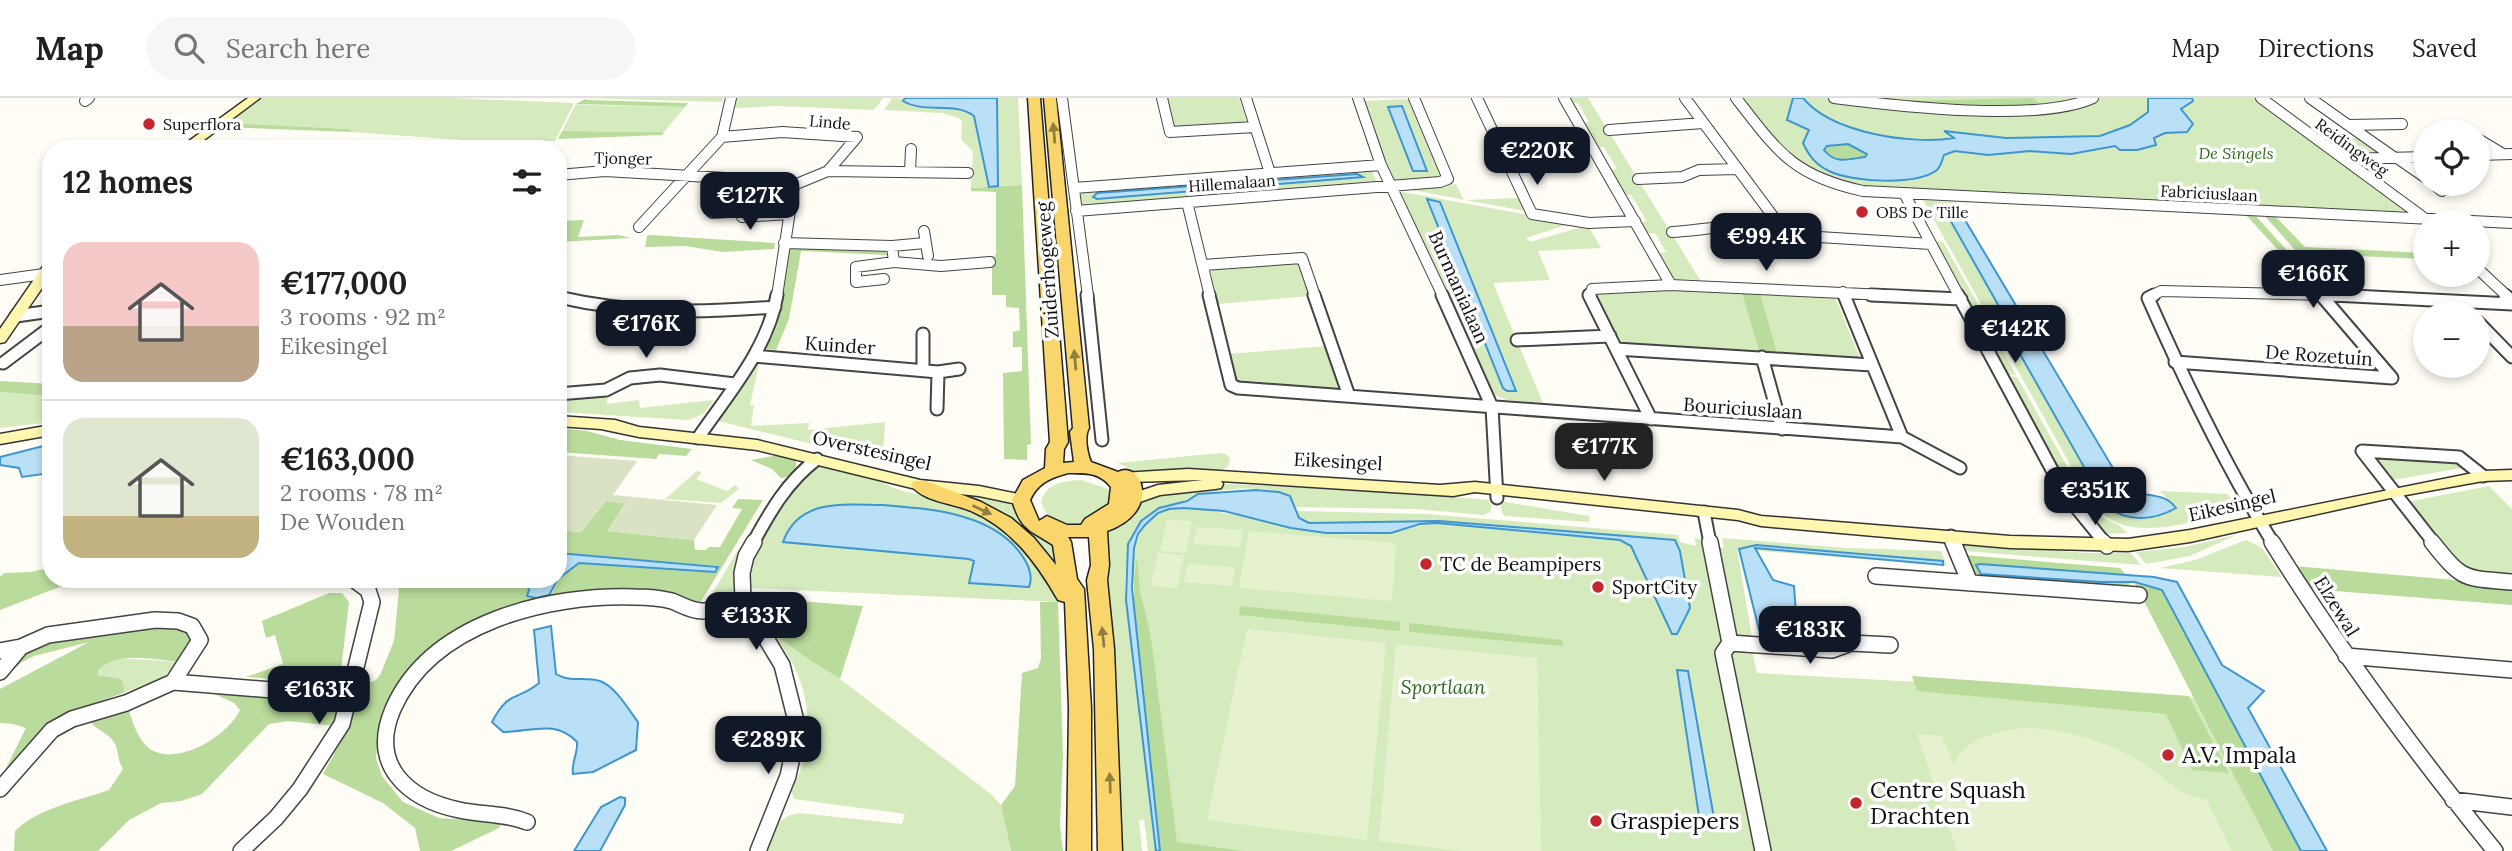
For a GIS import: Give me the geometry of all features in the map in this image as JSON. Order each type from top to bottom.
[{"type":"main road","name":"Zuiderhogeweg","points":[[1034,98],[1059,442],[1055,449],[1062,471]]},
{"type":"main road","name":"Zuiderhogeweg","points":[[1050,98],[1081,428],[1078,432],[1079,444],[1090,463]]},
{"type":"main road","points":[[1027,497],[1062,471],[1090,463],[1126,485]]},
{"type":"main road","points":[[1062,471],[1089,476],[1109,485],[1126,485]]},
{"type":"main road","points":[[920,485],[937,495],[975,506],[1020,533],[1047,563],[1077,616]]},
{"type":"main road","points":[[1074,589],[1078,580],[1073,536],[1123,516],[1126,485]]},
{"type":"main road","points":[[1027,497],[1044,520],[1085,531]]},
{"type":"main road","points":[[1027,497],[1028,521],[1062,542],[1068,580],[1074,589],[1080,708],[1079,851]]},
{"type":"main road","points":[[1085,531],[1091,568],[1097,580],[1104,649],[1110,851]]},
{"type":"street","points":[[197,140],[255,98]]},
{"type":"street","points":[[639,227],[722,136],[731,98]]},
{"type":"street","name":"Zuiderhogeweg","points":[[1062,98],[1096,362],[1102,440]]},
{"type":"street","points":[[1162,98],[1170,132],[1255,127]]},
{"type":"street","points":[[1246,98],[1270,173]]},
{"type":"street","points":[[1358,98],[1372,98]]},
{"type":"street","name":"Burmanialaan","points":[[1358,98],[1381,165],[1492,407],[1497,494]]},
{"type":"street","points":[[1391,186],[1440,183],[1448,179],[1415,98]]},
{"type":"street","points":[[1478,98],[1532,214],[1589,223],[1634,221]]},
{"type":"street","points":[[1564,98],[1671,285]]},
{"type":"street","points":[[1685,98],[1783,232],[1795,238],[1931,244]]},
{"type":"street","name":"Fabriciuslaan","points":[[1736,98],[1786,161],[1803,173],[1842,188],[1905,195],[2413,220]]},
{"type":"street","points":[[1834,98],[1890,105],[1987,109],[2062,107],[2082,104],[2093,98]]},
{"type":"street","name":"Reidingweg","points":[[2261,98],[2413,210]]},
{"type":"street","points":[[2310,98],[2413,169]]},
{"type":"street","points":[[1609,130],[1703,122]]},
{"type":"street","points":[[2348,125],[2402,124]]},
{"type":"street","name":"Linde","points":[[722,136],[782,132],[857,137],[828,171],[794,185]]},
{"type":"street","points":[[2490,145],[2507,154]]},
{"type":"street","points":[[910,172],[911,149]]},
{"type":"street","points":[[2345,159],[2413,157]]},
{"type":"street","name":"Hillemalaan","points":[[1073,188],[1381,165]]},
{"type":"street","points":[[1638,179],[1682,177],[1699,170],[1737,169]]},
{"type":"street","name":"Tjonger","points":[[567,176],[605,171],[778,181],[794,185]]},
{"type":"street","points":[[828,171],[968,173]]},
{"type":"street","points":[[701,434],[769,329],[775,307],[794,185]]},
{"type":"street","name":"Hillemalaan","points":[[1076,211],[1391,186]]},
{"type":"street","points":[[1905,195],[2065,494],[2106,546]]},
{"type":"street","name":"Bouriciuslaan","points":[[1187,202],[1231,385],[1244,389],[1902,438],[1960,468]]},
{"type":"street","points":[[712,214],[744,211],[742,217],[788,214]]},
{"type":"street","points":[[1672,232],[1717,230],[1734,223],[1775,221]]},
{"type":"street","name":"Fabriciuslaan","points":[[2490,222],[2512,223]]},
{"type":"street","points":[[924,231],[928,256]]},
{"type":"street","points":[[784,243],[892,246],[925,243]]},
{"type":"street","points":[[892,246],[894,262]]},
{"type":"street","points":[[1203,265],[1302,258],[1349,396]]},
{"type":"street","points":[[884,279],[856,282],[856,267],[894,262],[941,266],[990,262]]},
{"type":"street","points":[[0,280],[42,271]]},
{"type":"street","points":[[0,339],[42,277]]},
{"type":"street","points":[[2490,281],[2512,302]]},
{"type":"street","points":[[1651,419],[1589,294],[1592,289],[1671,285],[1961,299]]},
{"type":"street","points":[[2175,362],[2148,298],[2161,291],[2320,294],[2441,301]]},
{"type":"street","points":[[1843,292],[1902,438]]},
{"type":"street","name":"De Rozetuin","points":[[2175,362],[2392,378],[2320,294]]},
{"type":"street","points":[[567,299],[598,306],[696,313],[775,307]]},
{"type":"street","points":[[2490,302],[2512,302]]},
{"type":"street","points":[[16,316],[42,312]]},
{"type":"street","points":[[3,363],[42,334]]},
{"type":"street","points":[[923,334],[923,368]]},
{"type":"street","points":[[2490,334],[2512,357]]},
{"type":"street","points":[[1517,340],[1610,336]]},
{"type":"street","points":[[1616,349],[1872,365]]},
{"type":"street","name":"Kuinder","points":[[754,356],[923,368],[938,372],[959,369]]},
{"type":"street","points":[[1762,358],[1782,429]]},
{"type":"street","name":"Elzewal","points":[[2175,362],[2257,521],[2346,656],[2453,800],[2495,851]]},
{"type":"street","points":[[937,409],[938,372]]},
{"type":"street","points":[[567,393],[606,390],[630,378],[660,375],[735,384]]},
{"type":"street","name":"Overstesingel","points":[[567,422],[701,434],[920,485],[1027,497]]},
{"type":"street","points":[[0,439],[42,432]]},
{"type":"street","points":[[2483,476],[2459,457],[2362,451],[2456,572],[2474,579],[2512,582]]},
{"type":"street","points":[[758,851],[788,776],[798,729],[782,665],[743,600],[742,573],[746,556],[786,486],[817,459]]},
{"type":"street","name":"Eikesingel","points":[[1126,485],[1206,475],[1444,489],[1705,516],[1740,523],[1761,521],[2106,546],[2160,542],[2395,492],[2483,476],[2512,475]]},
{"type":"street","name":"Eikesingel","points":[[1126,485],[1158,490],[1216,484],[1230,478]]},
{"type":"street","points":[[1705,516],[1730,642],[1723,653],[1763,851]]},
{"type":"street","points":[[1951,536],[1970,583]]},
{"type":"street","points":[[1876,576],[2139,596]]},
{"type":"street","points":[[241,851],[276,818],[300,789],[342,724],[372,602],[365,588]]},
{"type":"street","points":[[527,822],[515,816],[474,813],[449,807],[412,792],[397,778],[384,750],[385,731],[390,712],[401,691],[420,668],[443,648],[470,632],[508,615],[545,604],[612,597],[654,598],[670,600],[693,610],[708,611],[743,600]]},
{"type":"street","points":[[0,651],[21,647],[48,635],[132,623],[178,621],[192,626],[200,640],[173,682]]},
{"type":"street","points":[[1730,642],[1832,650],[1850,643],[1890,645]]},
{"type":"street","points":[[0,672],[21,647]]},
{"type":"street","points":[[2346,656],[2512,670]]},
{"type":"street","points":[[0,789],[52,730],[72,719],[126,703],[173,682],[296,692],[352,681]]},
{"type":"street","points":[[2453,800],[2512,807]]},
{"type":"green space","points":[[263,98],[450,98],[574,103],[556,140],[464,140],[351,132],[348,129],[227,123]]},
{"type":"green space","points":[[586,98],[723,98],[722,102]]},
{"type":"green space","points":[[736,98],[883,98],[874,110],[778,106],[734,108]]},
{"type":"green space","points":[[892,98],[947,107],[974,116],[989,187],[971,188],[973,151],[961,140],[962,122],[959,118],[942,113],[884,110]]},
{"type":"green space","points":[[997,98],[1018,98],[1022,185],[998,186]]},
{"type":"green space","points":[[1167,98],[1239,98],[1247,122],[1174,127]]},
{"type":"green space","points":[[1568,98],[1588,98],[1700,280],[1673,279],[1659,253],[1666,252],[1655,233],[1648,233],[1641,222],[1647,221],[1631,195],[1625,195],[1611,170],[1617,169],[1604,147],[1597,148],[1583,123],[1589,122],[1578,103],[1571,103]]},
{"type":"green space","name":"De Singels","points":[[1739,98],[2257,98],[2412,213],[2112,204],[1866,188],[1803,171]]},
{"type":"green space","points":[[2033,98],[2042,106],[1940,106],[1903,101]]},
{"type":"green space","points":[[585,99],[688,103],[685,107],[576,104]]},
{"type":"green space","points":[[1406,99],[1412,102],[1441,176],[1439,178],[1394,183],[1363,101]]},
{"type":"green space","points":[[576,104],[685,107],[664,132],[562,131]]},
{"type":"green space","points":[[227,123],[349,129],[351,132],[222,127]]},
{"type":"green space","points":[[562,131],[664,132],[662,135],[558,139]]},
{"type":"green space","points":[[2364,138],[2386,154],[2346,154],[2324,139]]},
{"type":"green space","points":[[1848,144],[1868,153],[1865,157],[1842,160],[1828,154],[1824,149],[1827,146]]},
{"type":"green space","points":[[1371,167],[1377,183],[1079,205],[1078,188]],"holes":[[[1357,174],[1363,177],[1097,199],[1094,195]]]},
{"type":"green space","points":[[1456,184],[1464,200],[1401,188]]},
{"type":"green space","points":[[1022,185],[1031,444],[1027,445],[1027,460],[1004,459],[1003,373],[1022,371],[1022,347],[1013,347],[1013,332],[1020,330],[1019,308],[1006,307],[1006,295],[992,295],[992,268],[983,266],[983,260],[996,255],[996,192],[971,191],[971,188]]},
{"type":"green space","points":[[1397,191],[1572,223],[1526,238],[1530,242],[1588,225],[1601,248],[1538,251],[1550,280],[1493,283],[1543,403],[1507,400],[1494,395]],"holes":[[[1427,200],[1440,202],[1516,391]]]},
{"type":"green space","points":[[1519,198],[1525,211],[1465,200]]},
{"type":"green space","points":[[1923,200],[1956,202],[1958,211],[1952,209],[1945,212],[2002,313],[1986,313]]},
{"type":"green space","points":[[2245,214],[2254,214],[2321,288],[2313,288]]},
{"type":"green space","points":[[2263,214],[2274,215],[2305,247],[2413,252],[2413,258],[2312,254],[2345,292],[2331,290]]},
{"type":"green space","points":[[584,220],[578,237],[619,235],[631,238],[567,242],[567,221]]},
{"type":"green space","points":[[649,235],[775,243],[774,249],[723,252],[685,246],[645,247]]},
{"type":"green space","points":[[1934,242],[1943,242],[1983,313],[1973,312]]},
{"type":"green space","points":[[789,246],[885,250],[887,255],[801,251],[789,319],[776,350],[766,349],[777,326]]},
{"type":"green space","points":[[1298,262],[1309,296],[1218,304],[1210,268]]},
{"type":"green space","points":[[1668,288],[1741,290],[1759,352],[1620,342],[1596,293]]},
{"type":"green space","points":[[1741,290],[1760,292],[1777,353],[1759,352]]},
{"type":"green space","points":[[1760,292],[1834,295],[1860,358],[1777,353]]},
{"type":"green space","points":[[1973,314],[1983,315],[2016,375],[2006,374]]},
{"type":"green space","points":[[1987,315],[2005,317],[2003,324],[2105,504],[2176,508],[2160,491],[2228,494],[2236,508],[2220,507],[2223,510],[2203,515],[2202,520],[2157,528],[2128,526],[2114,522],[2102,514],[2091,502]]},
{"type":"green space","points":[[1327,346],[1340,383],[1336,389],[1245,383],[1235,378],[1229,354]]},
{"type":"green space","points":[[755,364],[759,364],[750,405],[754,405],[751,426],[809,423],[808,430],[885,422],[883,453],[862,456],[718,421]]},
{"type":"green space","points":[[2007,376],[2017,377],[2087,502],[2102,517],[2120,526],[2127,533],[2103,534],[2075,500]]},
{"type":"green space","points":[[0,381],[42,383],[42,395],[0,392]]},
{"type":"green space","points":[[608,391],[607,404],[639,400],[640,408],[714,400],[703,414],[688,420],[567,413],[567,395]]},
{"type":"green space","points":[[0,392],[42,395],[42,423],[0,428]]},
{"type":"green space","points":[[567,429],[620,440],[692,449],[686,456],[659,454],[656,459],[567,453]]},
{"type":"green space","points":[[1220,453],[1230,458],[1228,467],[1220,470],[1136,472],[1118,463]]},
{"type":"green space","points":[[2370,454],[2447,459],[2467,467],[2393,480]]},
{"type":"green space","points":[[779,455],[793,458],[796,462],[796,467],[787,477],[781,478],[772,469],[751,460]]},
{"type":"green space","points":[[567,456],[637,461],[613,495],[717,505],[694,540],[607,531],[626,504],[606,501],[581,532],[567,531]]},
{"type":"green space","points":[[823,466],[863,475],[902,491],[955,502],[1002,524],[1057,590],[1058,602],[749,588],[752,561],[770,520],[801,479],[812,470]]},
{"type":"green space","points":[[697,471],[702,472],[696,479],[727,491],[735,485],[739,489],[721,503],[665,499]]},
{"type":"green space","points":[[1081,480],[1111,490],[1109,505],[1080,525],[1068,524],[1051,517],[1041,502],[1047,491],[1062,482]]},
{"type":"green space","points":[[1228,484],[1396,492],[1489,500],[1492,507],[1490,512],[1484,515],[1416,509],[1295,507],[1290,496],[1274,491],[1241,489],[1189,498],[1143,520],[1132,537],[1125,589],[1156,851],[1148,851],[1144,819],[1139,821],[1142,851],[1119,851],[1120,773],[1105,534],[1126,519],[1147,498]]},
{"type":"green space","points":[[2489,486],[2512,509],[2512,576],[2465,571],[2407,502]]},
{"type":"green space","points":[[947,492],[1007,501],[1023,524],[1057,547],[1061,572],[1044,550]]},
{"type":"green space","points":[[738,499],[763,500],[700,603],[667,592],[632,591],[465,629],[387,706],[379,728],[376,758],[382,776],[403,802],[439,818],[501,823],[499,828],[451,851],[420,851],[415,828],[383,803],[323,774],[349,727],[360,686],[376,680],[380,675],[394,641],[398,588],[528,588],[527,594],[536,598],[552,593],[555,588],[567,588],[567,572],[579,563],[717,566],[567,554],[567,531],[581,532],[606,501],[626,503],[607,531],[694,540],[695,550],[706,550],[709,547],[720,547],[742,509],[732,508]]},
{"type":"green space","points":[[1500,501],[1589,516],[1589,522],[1505,516]]},
{"type":"green space","name":"Sportlaan","points":[[1169,508],[1209,510],[1332,534],[1389,533],[1437,523],[1621,540],[1631,546],[1672,634],[1677,634],[1690,608],[1680,551],[1675,540],[1439,521],[1309,523],[1301,521],[1297,511],[1426,514],[1678,535],[1680,542],[1696,546],[1695,538],[1702,539],[1704,547],[1724,548],[1722,538],[1848,548],[1941,551],[1947,566],[1737,549],[1752,637],[1749,637],[1757,673],[2220,699],[2301,851],[1166,851],[1132,567],[1138,539],[1146,525]]},
{"type":"green space","points":[[1167,520],[1192,521],[1186,553],[1160,551]]},
{"type":"green space","points":[[1197,527],[1243,530],[1240,547],[1193,544]]},
{"type":"green space","points":[[1249,531],[1396,543],[1392,601],[1239,588]]},
{"type":"green space","points":[[2236,535],[2190,556],[2146,564],[2136,552],[2184,547]]},
{"type":"green space","points":[[2246,540],[2262,548],[2282,577],[2160,568],[2195,560]]},
{"type":"green space","points":[[1960,543],[2087,553],[2131,553],[2141,565],[1963,551]]},
{"type":"green space","points":[[738,550],[742,551],[736,587],[728,597],[716,604],[706,604]]},
{"type":"green space","points":[[1158,553],[1184,555],[1177,588],[1151,586]]},
{"type":"green space","points":[[1964,555],[2120,568],[2126,575],[1979,564],[2101,582],[2130,582],[2128,587],[1975,577]]},
{"type":"green space","points":[[1137,558],[1140,594],[1152,645],[1177,842],[1244,851],[1160,851],[1134,613]]},
{"type":"green space","points":[[1188,564],[1235,567],[1232,586],[1184,582]]},
{"type":"green space","points":[[2294,566],[2512,585],[2512,605],[2310,589]]},
{"type":"green space","points":[[42,569],[42,588],[57,588],[0,610],[0,577],[4,573]]},
{"type":"green space","points":[[2134,582],[2162,590],[2301,851],[2273,851]]},
{"type":"green space","points":[[329,593],[342,593],[349,602],[341,670],[319,678],[307,679],[246,677],[283,664],[275,635],[266,638],[262,621]]},
{"type":"green space","points":[[760,598],[863,606],[840,679],[776,634],[761,611]]},
{"type":"green space","points":[[1040,602],[1058,602],[1063,754],[1060,826],[1063,851],[1011,851],[1001,805],[1015,786],[1022,673],[1038,668],[1041,659]]},
{"type":"green space","points":[[1240,606],[1400,622],[1400,631],[1239,615]]},
{"type":"green space","points":[[1409,623],[1562,640],[1563,646],[1409,632]]},
{"type":"green space","points":[[161,624],[187,631],[192,637],[192,646],[180,662],[126,658],[106,664],[99,670],[98,675],[122,679],[125,692],[65,715],[0,780],[26,728],[0,723],[0,689],[89,642],[34,656],[22,662],[0,681],[0,671],[40,640]]},
{"type":"green space","points":[[1247,629],[1386,643],[1367,840],[1207,820]]},
{"type":"green space","points":[[771,631],[840,679],[991,794],[1001,805],[1011,851],[765,851],[776,826],[791,815],[799,813],[902,824],[905,814],[794,799],[791,789],[804,760],[807,745],[805,697],[795,668]]},
{"type":"green space","points":[[1396,644],[1537,658],[1541,851],[1461,851],[1379,841]]},
{"type":"green space","points":[[116,658],[180,662],[159,680],[125,692],[122,679],[98,675],[102,665]]},
{"type":"green space","points":[[1912,676],[2189,696],[2229,773],[2192,770],[2166,714],[1917,691]]},
{"type":"green space","points":[[341,682],[336,726],[288,721],[269,724],[202,794],[181,801],[161,803],[129,820],[98,851],[14,851],[15,831],[25,823],[48,810],[109,790],[123,769],[114,742],[86,715],[126,701],[144,744],[156,752],[179,753],[192,750],[216,737],[240,710],[234,703],[206,690]]},
{"type":"green space","points":[[2024,728],[2072,734],[2103,743],[2146,765],[2188,795],[2206,799],[2232,851],[1957,851],[1917,734],[1942,736],[1953,764],[1959,755],[1983,737]]},
{"type":"water","points":[[905,98],[997,98],[998,186],[989,187],[974,116],[957,109],[911,105],[903,101]]},
{"type":"water","points":[[1793,98],[1803,98],[1833,120],[1852,128],[1895,138],[1954,138],[1944,131],[2006,138],[2100,136],[2130,125],[2148,112],[2148,98],[2192,98],[2193,101],[2181,109],[2193,124],[2187,132],[2165,133],[2154,138],[2156,145],[2137,150],[2120,150],[2115,146],[2071,154],[2030,151],[1988,155],[1955,151],[1944,155],[1937,170],[1927,175],[1883,181],[1852,178],[1824,169],[1813,160],[1803,143],[1809,130],[1787,120]],"holes":[[[1848,144],[1867,154],[1865,157],[1843,160],[1833,158],[1824,150],[1827,146]]]},
{"type":"water","points":[[1402,106],[1427,171],[1413,171],[1388,107]]},
{"type":"water","points":[[1357,174],[1363,177],[1097,199],[1093,197],[1097,193]]},
{"type":"water","points":[[1427,199],[1440,202],[1516,391],[1503,388]]},
{"type":"water","points":[[1955,209],[1962,215],[2123,485],[2129,490],[2164,498],[2176,508],[2158,516],[2139,518],[2121,514],[2105,504],[2003,324],[2005,317],[1945,211]]},
{"type":"water","points":[[42,446],[42,474],[22,477],[19,468],[0,465],[0,457]]},
{"type":"water","points":[[1256,490],[1290,496],[1299,518],[1309,523],[1439,521],[1675,540],[1680,551],[1690,608],[1677,634],[1672,634],[1631,546],[1620,540],[1437,523],[1420,524],[1391,533],[1326,533],[1291,528],[1224,511],[1184,508],[1158,513],[1138,534],[1134,548],[1132,588],[1160,851],[1156,851],[1126,600],[1128,544],[1141,521],[1159,508],[1187,501],[1198,494]]},
{"type":"water","points":[[840,505],[884,505],[961,516],[996,531],[1011,542],[1025,560],[1029,568],[1029,587],[969,583],[974,561],[969,559],[783,542],[790,527],[800,517],[812,511]]},
{"type":"water","points":[[1756,545],[1943,561],[1943,565],[1755,548],[1773,580],[1794,586],[1796,614],[1788,630],[1759,630],[1739,549]]},
{"type":"water","points":[[567,554],[718,567],[715,572],[579,563],[567,572]]},
{"type":"water","points":[[1976,565],[2154,577],[2177,582],[2222,665],[2264,691],[2248,708],[2327,851],[2301,851],[2162,590],[2135,582],[1981,574]]},
{"type":"water","points":[[528,588],[553,588],[549,595],[536,598],[527,596]]},
{"type":"water","points":[[551,626],[556,674],[606,684],[638,722],[636,750],[593,772],[573,774],[577,742],[569,735],[542,728],[503,732],[492,722],[509,700],[539,683],[534,630]]},
{"type":"water","points":[[1677,670],[1688,671],[1715,824],[1700,823]]},
{"type":"water","points":[[620,797],[625,798],[625,805],[600,851],[574,851],[601,807]]},
{"type":"place","name":"Superflora","points":[[149,124]]},
{"type":"place","name":"OBS De Tille","points":[[1862,212]]},
{"type":"place","name":"TC de Beampipers","points":[[1426,564]]},
{"type":"place","name":"SportCity","points":[[1598,587]]},
{"type":"place","name":"A.V. Impala","points":[[2168,755]]},
{"type":"place","name":"Centre Squash Drachten","points":[[1856,803]]},
{"type":"place","name":"Graspiepers","points":[[1596,821]]}]
